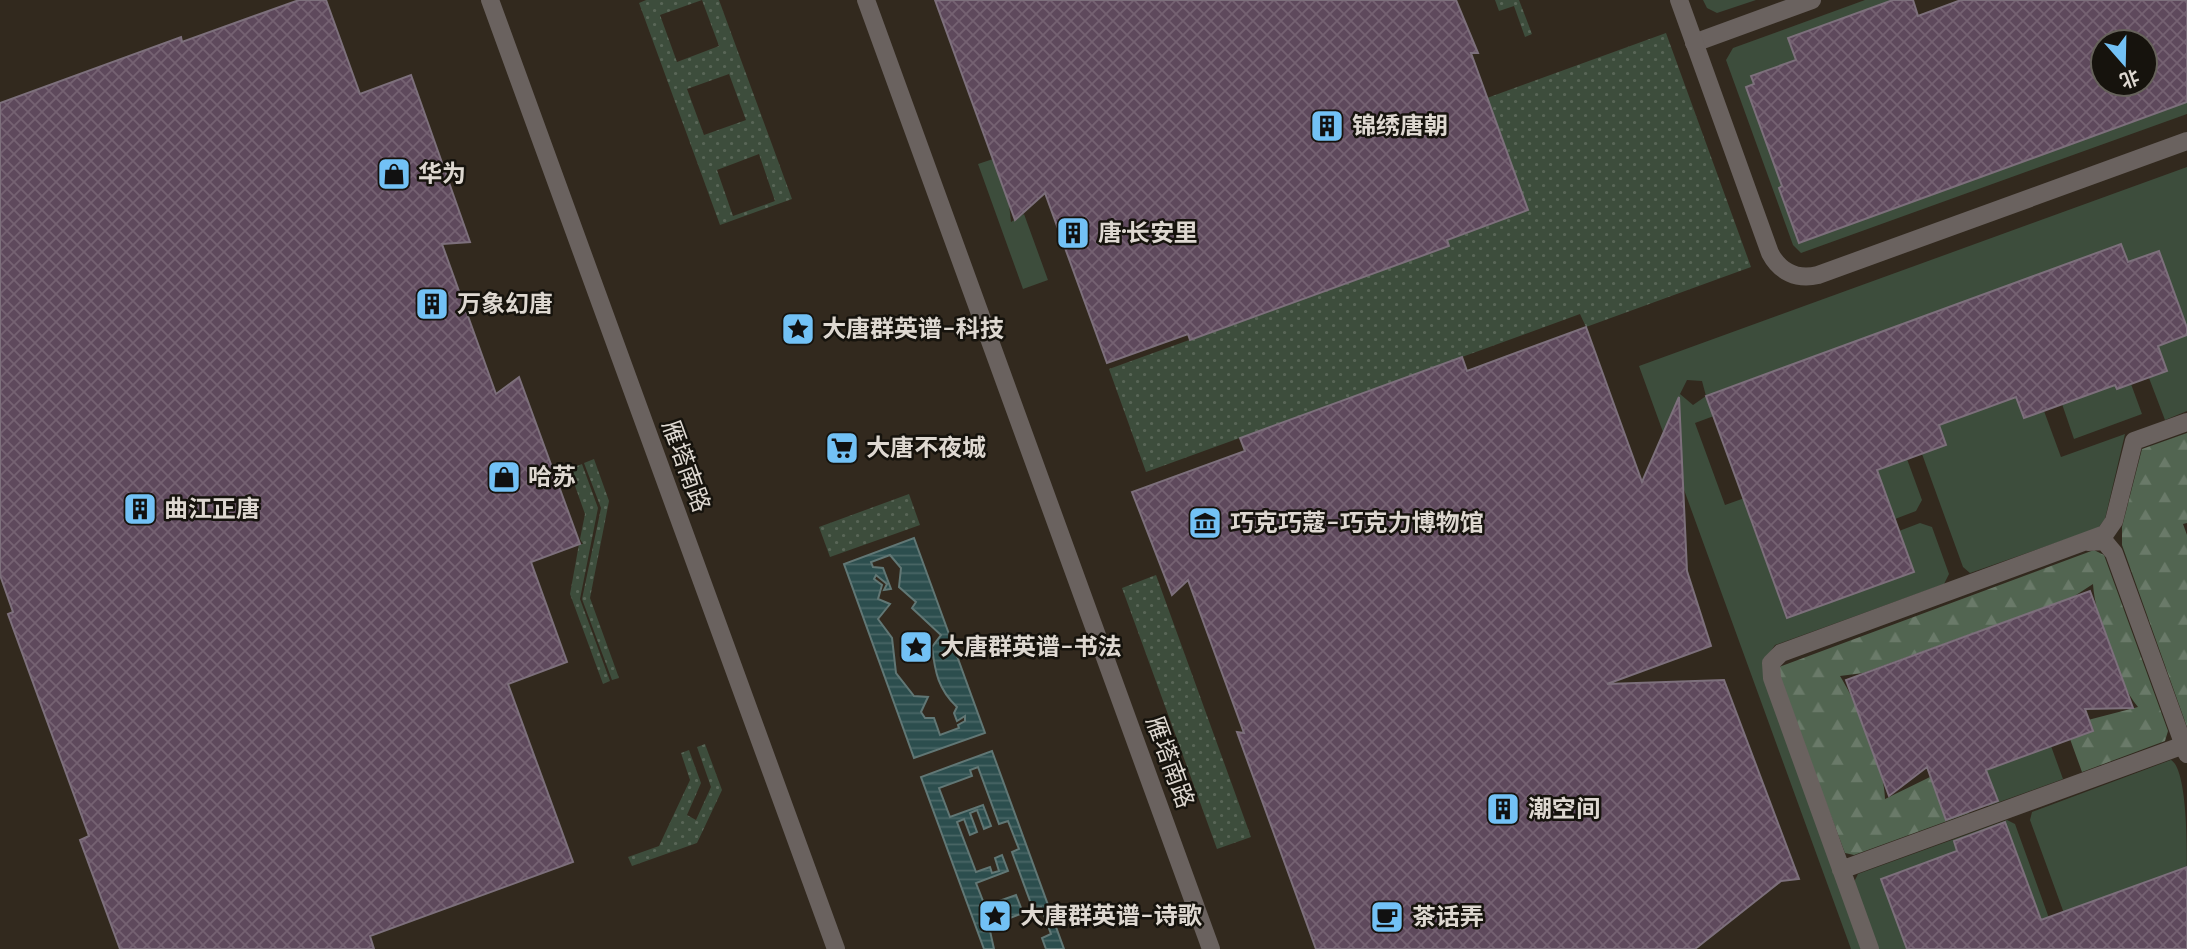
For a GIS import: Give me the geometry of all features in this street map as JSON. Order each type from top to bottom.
[{"type":"street","name":"雁塔南路","points":[[490,0],[836,949]]},
{"type":"street","name":"雁塔南路","points":[[866,0],[1212,949]]},
{"type":"street","points":[[1679,0],[1770,253],[1783,270],[1797,276],[1818,275],[2187,141]]},
{"type":"street","points":[[1694,43],[1812,0]]},
{"type":"street","points":[[1842,870],[2185,750],[2114,553],[2112,537],[2134,441],[2187,422]]},
{"type":"street","points":[[1870,949],[1772,678],[1770,670],[1775,657],[2088,542],[2105,534],[2114,521]]},
{"type":"street","points":[[2088,542],[2104,541],[2114,553]]},
{"type":"green space","points":[[646,0],[702,0],[719,0],[792,199],[720,225],[639,3]],"holes":[[[702,0],[719,46],[677,62],[660,15]],[[729,74],[746,120],[704,135],[687,89]],[[759,154],[775,201],[733,216],[717,170]]]},
{"type":"green space","points":[[1495,0],[1519,0],[1532,34],[1525,37],[1514,6],[1499,11]]},
{"type":"green space","points":[[1703,0],[1756,0],[1717,13],[1707,8]]},
{"type":"green space","points":[[1865,0],[1893,0],[1804,57],[1751,76],[1754,84],[1746,87],[1790,184],[1779,188],[1799,243],[2187,102],[2187,114],[1801,253],[1793,245],[1726,60],[1733,48]]},
{"type":"green space","points":[[1666,33],[1751,267],[1586,327],[1580,314],[1146,472],[1109,369],[1449,246],[1447,240],[1528,210],[1487,98]]},
{"type":"green space","points":[[993,159],[1009,204],[1011,222],[1024,214],[1048,280],[1023,289],[978,164]]},
{"type":"green space","points":[[2187,167],[2187,328],[2128,262],[2121,245],[1715,392],[1722,413],[1695,423],[1725,505],[1764,491],[1750,519],[1787,618],[1914,572],[1899,531],[1920,523],[1932,527],[1949,574],[1944,584],[1775,645],[1764,661],[1863,949],[1851,949],[1639,366]],"holes":[[[1687,380],[1702,381],[1706,396],[1693,405],[1680,394]]]},
{"type":"green space","points":[[2187,335],[2187,411],[2165,420],[2149,378],[2167,371],[2157,346]]},
{"type":"green space","points":[[2111,372],[2117,389],[2131,384],[2142,414],[2074,439],[2062,404],[2087,395]]},
{"type":"green space","points":[[2016,397],[2024,418],[2044,411],[2061,457],[2125,434],[2105,519],[2098,528],[1970,573],[1963,567],[1922,454],[1946,445],[1939,425]]},
{"type":"green space","points":[[2187,433],[2187,523],[2183,524],[2187,535],[2187,727],[2122,545],[2122,527],[2142,449]]},
{"type":"green space","points":[[1880,458],[1907,459],[1922,500],[1916,511],[1895,519],[1878,472],[1835,488]]},
{"type":"green space","points":[[594,459],[609,501],[590,598],[619,678],[612,680],[582,599],[601,508],[584,463]]},
{"type":"green space","points":[[582,464],[598,508],[580,599],[610,681],[603,684],[570,594],[579,544],[583,544],[580,539],[585,514],[569,469]]},
{"type":"green space","points":[[909,494],[920,525],[830,557],[819,527]]},
{"type":"green space","points":[[2094,550],[2104,555],[2168,731],[2165,741],[2082,772],[2070,739],[2088,720],[2138,707],[2122,682],[2108,648],[2093,584],[2073,597],[1863,673],[1840,676],[1869,736],[1884,785],[1885,799],[1930,777],[1935,788],[1957,780],[1969,813],[1854,855],[1845,853],[1778,676],[1779,667]]},
{"type":"green space","points":[[1156,575],[1251,837],[1217,849],[1122,588]]},
{"type":"green space","points":[[705,744],[722,790],[697,843],[632,866],[628,857],[659,846],[690,780],[681,753],[689,750],[701,783],[687,815],[696,820],[711,787],[697,747]]},
{"type":"green space","points":[[2051,746],[2063,779],[1988,806],[1976,773]]},
{"type":"green space","points":[[2171,760],[2176,766],[2183,791],[2187,867],[2068,910],[2069,927],[2030,820],[2032,812]]},
{"type":"green space","points":[[2007,820],[2015,824],[2054,932],[2045,931],[2009,833],[1882,879],[1907,949],[1877,949],[1854,882],[1858,874]]},
{"type":"water","points":[[914,538],[985,733],[914,758],[844,564]],"holes":[[[890,555],[901,568],[899,587],[916,602],[912,608],[941,635],[932,647],[936,672],[946,694],[957,707],[954,713],[957,721],[965,716],[965,721],[958,725],[959,728],[940,735],[934,718],[925,718],[921,712],[928,697],[914,696],[896,673],[892,638],[878,619],[890,604],[878,599],[882,585],[874,579],[876,575],[887,584],[884,590],[891,589],[883,568],[873,567],[871,562]]]},
{"type":"water","points":[[992,751],[1064,949],[1046,949],[1042,938],[1051,934],[1041,907],[1033,909],[1012,852],[1019,849],[1008,821],[999,824],[978,767],[970,770],[972,776],[939,788],[950,817],[983,805],[991,826],[984,829],[977,810],[970,813],[977,832],[970,835],[964,819],[957,822],[976,872],[990,867],[992,873],[999,871],[995,858],[1002,855],[1008,871],[976,883],[985,906],[1016,895],[1023,913],[1005,920],[1000,908],[986,913],[994,949],[984,949],[921,777]]},
{"type":"building","points":[[299,0],[326,0],[360,94],[411,75],[470,242],[442,244],[496,394],[519,377],[580,544],[531,562],[567,662],[508,684],[573,862],[370,936],[374,949],[120,949],[80,840],[89,836],[8,614],[13,612],[0,575],[0,103],[181,37],[182,42]]},
{"type":"building","points":[[935,0],[1456,0],[1478,53],[1471,53],[1528,210],[1447,240],[1449,246],[1190,340],[1188,334],[1107,363],[1045,193],[1015,220]]},
{"type":"building","points":[[1893,0],[1913,0],[1918,16],[1961,0],[2187,0],[2187,102],[1799,243],[1779,188],[1782,186],[1746,87],[1754,84],[1751,76],[1796,60],[1788,38]]},
{"type":"building","points":[[2121,244],[2128,262],[2159,251],[2187,328],[2187,335],[2158,346],[2167,371],[2117,389],[2115,385],[2024,418],[2016,397],[1939,425],[1946,445],[1877,470],[1914,572],[1787,618],[1706,396]]},
{"type":"building","points":[[1586,327],[1642,482],[1679,397],[1687,571],[1711,646],[1607,684],[1724,680],[1799,879],[1781,881],[1695,949],[1316,949],[1237,732],[1244,733],[1188,580],[1172,595],[1132,492],[1245,451],[1240,438],[1462,357],[1467,371]]},
{"type":"building","points":[[2090,591],[2133,708],[2085,709],[2093,731],[1986,770],[1998,801],[1946,820],[1927,767],[1889,796],[1846,680]]},
{"type":"building","points":[[2005,822],[2041,920],[2187,867],[2187,949],[1907,949],[1881,879],[1957,851],[1954,841]]},
{"type":"place","name":"锦绣唐朝","points":[[1327,126]]},
{"type":"place","name":"华为","points":[[394,174]]},
{"type":"place","name":"唐·长安里","points":[[1073,233]]},
{"type":"place","name":"万象幻唐","points":[[432,304]]},
{"type":"place","name":"大唐群英谱-科技","points":[[798,329]]},
{"type":"place","name":"大唐不夜城","points":[[842,448]]},
{"type":"place","name":"哈苏","points":[[504,477]]},
{"type":"place","name":"曲江正唐","points":[[140,509]]},
{"type":"place","name":"巧克巧蔻-巧克力博物馆","points":[[1205,523]]},
{"type":"place","name":"大唐群英谱-书法","points":[[916,647]]},
{"type":"place","name":"潮空间","points":[[1503,809]]},
{"type":"place","name":"大唐群英谱-诗歌","points":[[995,916]]},
{"type":"place","name":"茶话弄","points":[[1387,917]]}]
